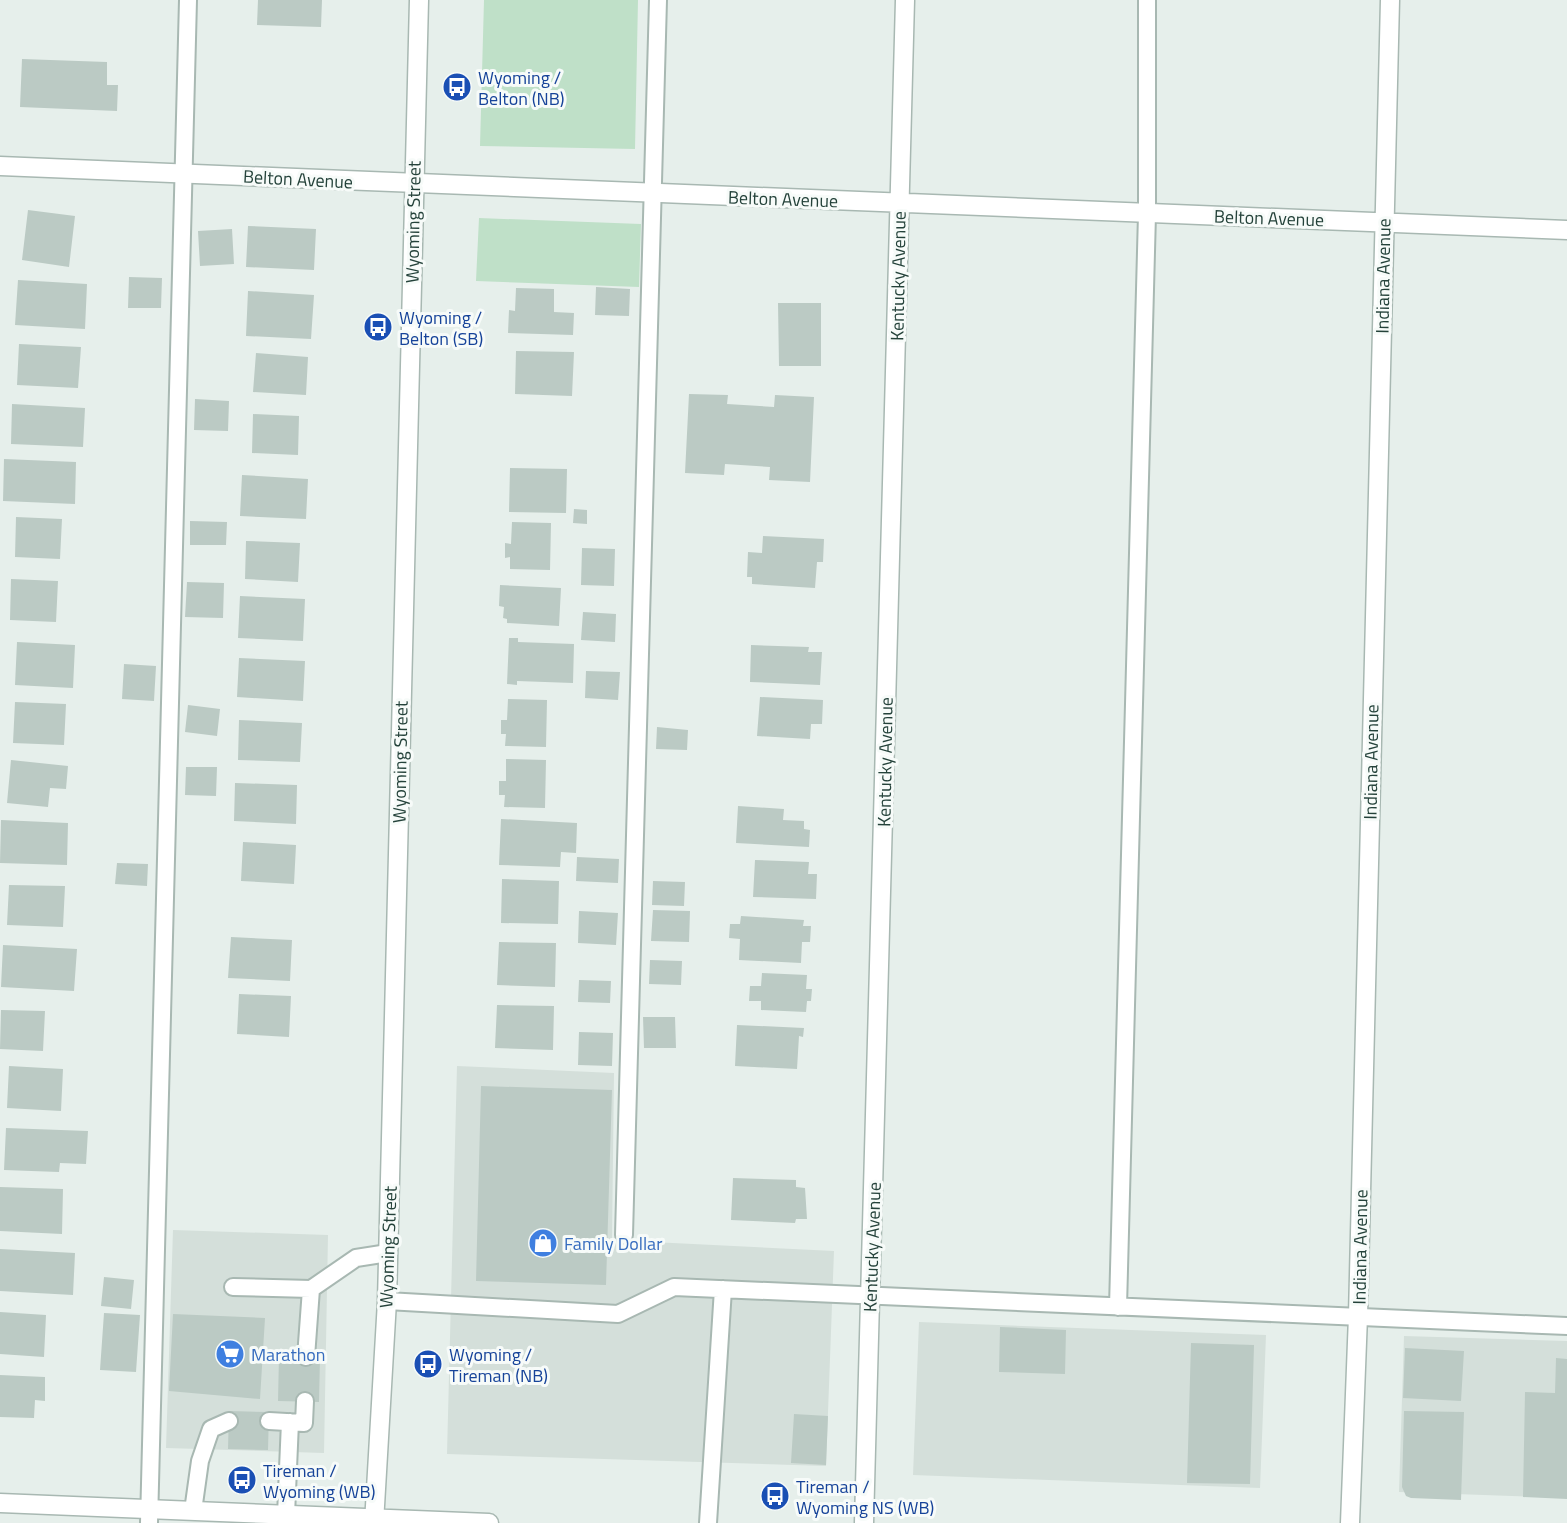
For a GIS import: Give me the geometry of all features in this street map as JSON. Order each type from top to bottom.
[{"type":"street","name":"Wyoming Street","points":[[374,1520],[387,1301],[419,0]]},
{"type":"street","name":"Kentucky Avenue","points":[[864,1523],[905,0]]},
{"type":"street","name":"Indiana Avenue","points":[[1350,1523],[1359,1316],[1390,0]]},
{"type":"street","name":"Belton Avenue","points":[[0,166],[1567,230]]},
{"type":"street","points":[[0,1503],[149,1516],[193,1511],[264,1518],[286,1515],[489,1523]]},
{"type":"lane","points":[[149,1516],[188,0]]},
{"type":"lane","points":[[624,1235],[658,0]]},
{"type":"lane","points":[[1118,1306],[1147,214],[1147,0]]},
{"type":"lane","points":[[233,1287],[312,1289],[356,1258],[388,1253]]},
{"type":"lane","points":[[387,1301],[618,1314],[674,1287],[1567,1326]]},
{"type":"lane","points":[[306,1357],[312,1289]]},
{"type":"lane","points":[[708,1523],[723,1290]]},
{"type":"lane","points":[[269,1421],[304,1423],[305,1401]]},
{"type":"lane","points":[[193,1511],[201,1461],[211,1429],[229,1421]]},
{"type":"lane","points":[[286,1515],[290,1422]]},
{"type":"shaded area","points":[[457,1066],[614,1073],[612,1240],[834,1251],[826,1466],[447,1454]]},
{"type":"shaded area","points":[[173,1230],[328,1235],[324,1453],[166,1448]]},
{"type":"shaded area","points":[[919,1322],[1266,1335],[1260,1488],[913,1475]]},
{"type":"shaded area","points":[[1404,1336],[1567,1341],[1567,1498],[1399,1492]]},
{"type":"green space","points":[[484,0],[638,0],[635,149],[480,146]]},
{"type":"green space","points":[[479,218],[641,224],[639,287],[476,281]]},
{"type":"building","points":[[258,0],[322,0],[321,27],[257,25]]},
{"type":"building","points":[[22,59],[107,62],[107,85],[118,85],[117,111],[20,107]]},
{"type":"building","points":[[28,210],[75,216],[69,267],[22,260]]},
{"type":"building","points":[[248,226],[316,229],[314,270],[246,267]]},
{"type":"building","points":[[232,229],[234,264],[200,266],[198,231]]},
{"type":"building","points":[[129,277],[162,278],[161,308],[128,308]]},
{"type":"building","points":[[18,280],[87,284],[85,329],[15,325]]},
{"type":"building","points":[[596,287],[630,289],[629,316],[595,315]]},
{"type":"building","points":[[516,288],[554,289],[554,312],[574,313],[573,335],[508,333],[509,310],[515,311]]},
{"type":"building","points":[[248,291],[314,295],[311,339],[246,336]]},
{"type":"building","points":[[778,303],[821,303],[821,366],[779,366]]},
{"type":"building","points":[[19,344],[81,347],[78,388],[17,385]]},
{"type":"building","points":[[516,351],[574,352],[572,396],[515,394]]},
{"type":"building","points":[[256,353],[308,357],[306,395],[253,392]]},
{"type":"building","points":[[689,394],[728,395],[727,404],[774,407],[775,395],[814,397],[810,482],[769,480],[770,467],[725,464],[724,475],[685,473]]},
{"type":"building","points":[[195,399],[229,401],[228,431],[194,430]]},
{"type":"building","points":[[12,404],[85,408],[83,447],[11,444]]},
{"type":"building","points":[[253,414],[299,416],[298,455],[252,453]]},
{"type":"building","points":[[4,459],[76,462],[75,504],[3,501]]},
{"type":"building","points":[[510,468],[567,469],[566,513],[509,512]]},
{"type":"building","points":[[242,475],[308,479],[306,519],[240,516]]},
{"type":"building","points":[[574,509],[587,510],[587,524],[573,523]]},
{"type":"building","points":[[16,517],[62,519],[60,559],[15,557]]},
{"type":"building","points":[[190,521],[227,522],[226,545],[190,545]]},
{"type":"building","points":[[512,522],[551,523],[550,570],[510,569],[510,557],[505,558],[505,543],[511,544]]},
{"type":"building","points":[[763,536],[824,539],[823,562],[817,562],[815,588],[752,584],[752,577],[747,577],[748,552],[762,553]]},
{"type":"building","points":[[246,541],[300,543],[298,582],[245,579]]},
{"type":"building","points":[[582,548],[615,549],[614,586],[581,585]]},
{"type":"building","points":[[11,579],[58,581],[56,622],[10,620]]},
{"type":"building","points":[[187,582],[224,583],[223,618],[185,617]]},
{"type":"building","points":[[500,585],[561,588],[559,626],[507,623],[507,619],[503,618],[504,607],[499,606]]},
{"type":"building","points":[[240,596],[305,599],[303,641],[238,638]]},
{"type":"building","points":[[583,612],[616,614],[615,642],[581,640]]},
{"type":"building","points":[[509,638],[518,638],[518,642],[574,644],[573,683],[517,681],[517,685],[507,684]]},
{"type":"building","points":[[17,642],[75,645],[73,688],[15,685]]},
{"type":"building","points":[[751,645],[809,647],[808,652],[822,652],[820,685],[750,682]]},
{"type":"building","points":[[239,658],[305,661],[303,701],[237,697]]},
{"type":"building","points":[[124,664],[156,666],[154,701],[122,699]]},
{"type":"building","points":[[586,671],[620,672],[618,700],[585,698]]},
{"type":"building","points":[[760,697],[823,700],[822,724],[811,724],[810,739],[757,736]]},
{"type":"building","points":[[508,699],[547,700],[546,747],[505,746],[506,734],[501,734],[501,720],[507,720]]},
{"type":"building","points":[[15,702],[66,704],[64,745],[13,743]]},
{"type":"building","points":[[188,705],[220,709],[217,736],[185,732]]},
{"type":"building","points":[[239,720],[302,723],[300,762],[238,760]]},
{"type":"building","points":[[657,727],[688,730],[687,750],[656,749]]},
{"type":"building","points":[[506,759],[546,760],[545,808],[504,807],[505,795],[499,795],[499,781],[506,781]]},
{"type":"building","points":[[11,760],[68,766],[66,789],[50,788],[48,807],[7,803]]},
{"type":"building","points":[[186,767],[217,767],[216,796],[185,795]]},
{"type":"building","points":[[235,783],[297,785],[296,824],[234,821]]},
{"type":"building","points":[[738,806],[784,809],[783,820],[804,821],[804,829],[810,830],[809,847],[736,843]]},
{"type":"building","points":[[501,819],[577,823],[576,853],[561,852],[560,867],[499,865]]},
{"type":"building","points":[[1,820],[68,823],[67,865],[0,863]]},
{"type":"building","points":[[243,842],[296,845],[294,884],[241,881]]},
{"type":"building","points":[[577,857],[619,859],[618,883],[576,881]]},
{"type":"building","points":[[755,860],[809,862],[808,874],[817,874],[816,899],[753,897]]},
{"type":"building","points":[[117,863],[148,864],[147,886],[115,884]]},
{"type":"building","points":[[502,879],[559,881],[558,924],[501,923]]},
{"type":"building","points":[[653,881],[685,882],[684,906],[652,905]]},
{"type":"building","points":[[9,885],[65,886],[63,927],[7,925]]},
{"type":"building","points":[[653,910],[690,911],[689,942],[651,941]]},
{"type":"building","points":[[579,911],[618,913],[616,945],[578,943]]},
{"type":"building","points":[[741,916],[804,920],[803,926],[811,926],[810,942],[802,942],[801,963],[739,960],[740,939],[729,938],[730,924],[740,924]]},
{"type":"building","points":[[231,937],[292,940],[290,981],[228,978]]},
{"type":"building","points":[[499,942],[556,943],[555,987],[497,985]]},
{"type":"building","points":[[3,945],[77,949],[74,991],[1,987]]},
{"type":"building","points":[[650,960],[682,961],[681,985],[649,984]]},
{"type":"building","points":[[762,973],[807,975],[806,989],[812,989],[811,1001],[807,1001],[806,1012],[761,1010],[761,1001],[749,1001],[750,986],[761,986]]},
{"type":"building","points":[[579,980],[611,981],[610,1003],[578,1002]]},
{"type":"building","points":[[239,994],[291,996],[289,1037],[237,1034]]},
{"type":"building","points":[[497,1005],[554,1006],[553,1050],[495,1048]]},
{"type":"building","points":[[1,1010],[45,1011],[43,1051],[0,1049]]},
{"type":"building","points":[[643,1017],[675,1017],[676,1048],[644,1048]]},
{"type":"building","points":[[737,1025],[804,1028],[803,1037],[799,1036],[797,1069],[735,1066]]},
{"type":"building","points":[[579,1032],[613,1033],[612,1066],[578,1065]]},
{"type":"building","points":[[9,1066],[63,1069],[61,1111],[7,1108]]},
{"type":"building","points":[[481,1086],[612,1090],[606,1285],[476,1281]]},
{"type":"building","points":[[6,1128],[88,1131],[86,1164],[60,1163],[59,1172],[4,1170]]},
{"type":"building","points":[[733,1178],[796,1180],[796,1187],[805,1188],[807,1219],[796,1219],[795,1223],[731,1220]]},
{"type":"building","points":[[0,1187],[63,1189],[62,1234],[0,1231]]},
{"type":"building","points":[[0,1249],[75,1253],[73,1295],[0,1291]]},
{"type":"building","points":[[104,1277],[134,1280],[131,1309],[101,1306]]},
{"type":"building","points":[[0,1312],[46,1315],[44,1357],[0,1354]]},
{"type":"building","points":[[104,1313],[140,1315],[136,1372],[100,1370]]},
{"type":"building","points":[[173,1314],[265,1318],[260,1399],[169,1391]]},
{"type":"building","points":[[1000,1327],[1066,1330],[1065,1374],[999,1372]]},
{"type":"building","points":[[1191,1343],[1254,1345],[1250,1484],[1187,1483]]},
{"type":"building","points":[[1405,1348],[1464,1351],[1461,1401],[1403,1398]]},
{"type":"building","points":[[279,1356],[320,1357],[319,1402],[278,1401]]},
{"type":"building","points":[[1556,1358],[1567,1359],[1567,1499],[1523,1497],[1525,1392],[1555,1393]]},
{"type":"building","points":[[0,1375],[45,1377],[45,1401],[35,1400],[34,1418],[0,1417]]},
{"type":"building","points":[[229,1411],[269,1412],[268,1450],[228,1449]]},
{"type":"building","points":[[1404,1411],[1464,1412],[1461,1500],[1406,1496],[1402,1487]]},
{"type":"building","points":[[794,1414],[828,1416],[826,1465],[791,1463]]},
{"type":"place","name":"Wyoming / Belton (NB)","points":[[457,87]]},
{"type":"place","name":"Wyoming / Belton (SB)","points":[[378,327]]},
{"type":"place","name":"Family Dollar","points":[[543,1243]]},
{"type":"place","name":"Marathon","points":[[230,1354]]},
{"type":"place","name":"Wyoming / Tireman (NB)","points":[[428,1364]]},
{"type":"place","name":"Tireman / Wyoming (WB)","points":[[242,1480]]},
{"type":"place","name":"Tireman / Wyoming NS (WB)","points":[[775,1496]]}]
